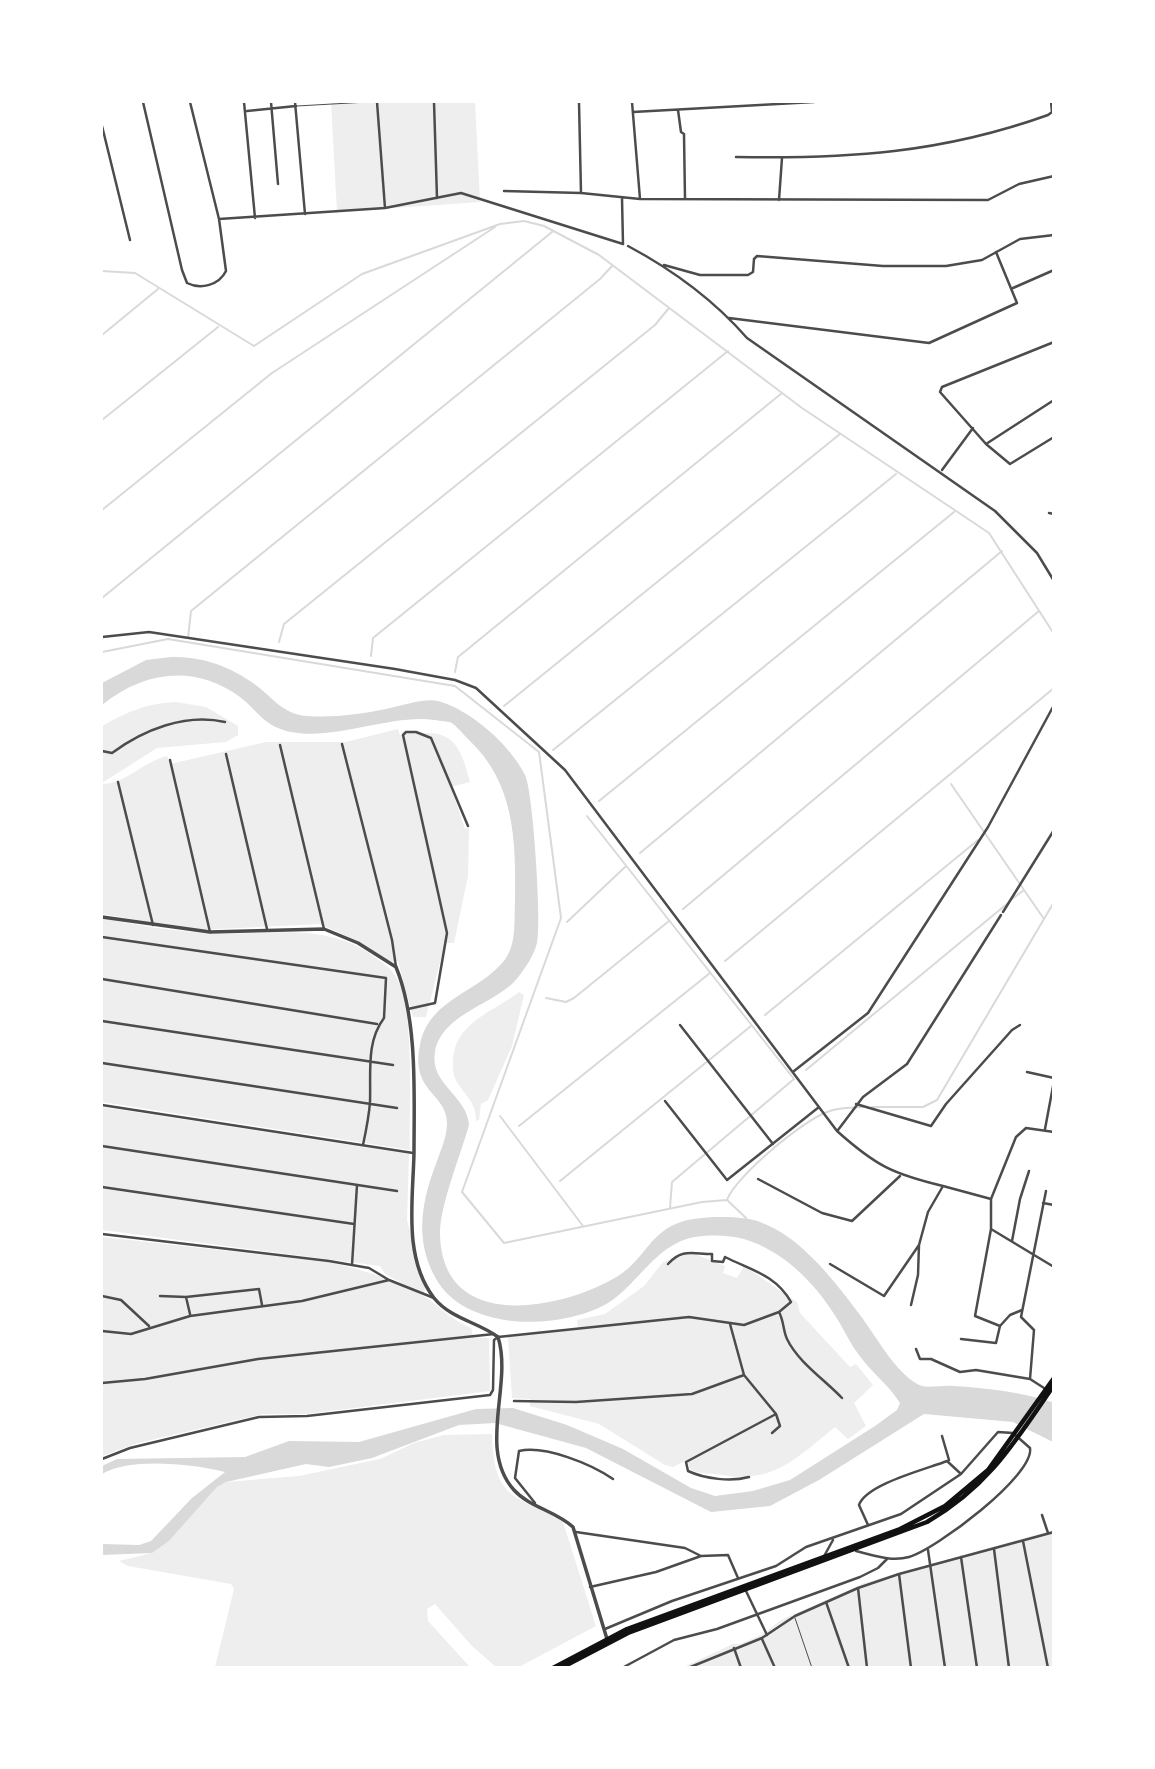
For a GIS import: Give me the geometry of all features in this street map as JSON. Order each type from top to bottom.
[{"type":"main road","points":[[553,1668],[607,1639],[900,1529],[945,1506],[988,1470],[1008,1449],[1054,1378]]},
{"type":"main road","points":[[562,1668],[628,1633],[900,1535],[948,1510],[986,1479],[1054,1385]]},
{"type":"street","points":[[143,102],[187,283],[201,287],[223,277],[226,271],[219,219],[190,102]]},
{"type":"street","points":[[244,102],[255,218]]},
{"type":"street","points":[[271,102],[278,184]]},
{"type":"street","points":[[377,102],[385,208]]},
{"type":"street","points":[[434,102],[437,198]]},
{"type":"street","points":[[579,102],[581,193]]},
{"type":"street","points":[[632,102],[640,199]]},
{"type":"street","points":[[633,112],[814,102]]},
{"type":"street","points":[[736,157],[858,156],[993,135],[1048,115],[1052,112],[1051,102]]},
{"type":"street","points":[[245,111],[295,104],[305,214]]},
{"type":"street","points":[[678,110],[681,132],[684,134],[685,199]]},
{"type":"street","points":[[102,126],[130,240]]},
{"type":"street","points":[[779,200],[782,158]]},
{"type":"street","points":[[504,191],[581,193],[640,199],[988,200],[1018,184],[1054,176]]},
{"type":"street","points":[[219,219],[385,208],[461,193],[623,244],[622,198]]},
{"type":"street","points":[[661,264],[699,275],[748,275],[753,272],[754,259],[757,256],[883,266],[946,266],[973,262],[1020,239],[1054,235]]},
{"type":"street","points":[[628,246],[661,264],[729,318],[747,338],[995,511],[1037,554],[1054,581]]},
{"type":"street","points":[[729,318],[929,343],[1017,303],[996,252]]},
{"type":"street","points":[[1013,289],[1054,270]]},
{"type":"street","points":[[1054,342],[942,387],[940,392],[986,444],[1013,464],[1054,437]]},
{"type":"street","points":[[986,444],[1054,400]]},
{"type":"street","points":[[941,472],[973,428]]},
{"type":"street","points":[[102,637],[149,632],[395,669],[466,683],[476,688],[565,770],[756,1027],[794,1071],[837,1131],[860,1151],[900,1176],[991,1199]]},
{"type":"street","points":[[794,1071],[868,1013],[988,827],[1054,705]]},
{"type":"street","points":[[102,751],[112,753],[134,736],[158,726],[214,720],[225,722]]},
{"type":"street","points":[[408,1009],[435,1003],[447,933],[403,735],[411,731],[431,738],[468,826]]},
{"type":"street","points":[[342,744],[408,1009],[414,1153],[411,1220],[418,1261],[435,1298]]},
{"type":"street","points":[[280,745],[324,929]]},
{"type":"street","points":[[226,754],[267,929]]},
{"type":"street","points":[[170,760],[210,932]]},
{"type":"street","points":[[118,782],[153,925]]},
{"type":"street","points":[[837,1131],[856,1104],[914,1054],[1054,830]]},
{"type":"street","points":[[102,917],[210,932],[324,929],[358,943],[396,967]]},
{"type":"street","points":[[102,937],[386,978],[384,1018],[377,1024],[369,1062],[370,1103],[363,1145]]},
{"type":"street","points":[[102,979],[377,1024]]},
{"type":"street","points":[[102,1021],[393,1065]]},
{"type":"street","points":[[680,1025],[773,1144]]},
{"type":"street","points":[[856,1104],[931,1126],[946,1104],[1012,1030],[1020,1025]]},
{"type":"street","points":[[102,1063],[397,1108]]},
{"type":"street","points":[[1027,1072],[1054,1080],[1045,1131]]},
{"type":"street","points":[[665,1101],[726,1179],[731,1179],[819,1107]]},
{"type":"street","points":[[102,1105],[414,1153]]},
{"type":"street","points":[[1000,1326],[975,1316],[990,1229],[991,1199],[1016,1137],[1026,1128],[1054,1132]]},
{"type":"street","points":[[102,1146],[397,1191]]},
{"type":"street","points":[[1012,1241],[1020,1199],[1029,1171]]},
{"type":"street","points":[[758,1179],[822,1213],[852,1221],[900,1176]]},
{"type":"street","points":[[352,1265],[357,1185]]},
{"type":"street","points":[[911,1305],[917,1283],[919,1245],[928,1212],[943,1185]]},
{"type":"street","points":[[102,1187],[354,1224]]},
{"type":"street","points":[[1030,1379],[1034,1330],[1022,1320],[1022,1310],[1046,1191]]},
{"type":"street","points":[[1044,1203],[1054,1205]]},
{"type":"street","points":[[990,1229],[1054,1267]]},
{"type":"street","points":[[102,1233],[369,1268],[389,1280],[435,1298],[460,1318],[496,1335]]},
{"type":"street","points":[[830,1264],[884,1296],[919,1245]]},
{"type":"street","points":[[102,1383],[145,1379],[258,1359],[689,1317],[744,1325],[779,1312],[791,1302],[782,1287],[743,1263],[724,1257],[723,1262],[712,1261],[712,1254],[686,1251],[676,1255],[668,1264]]},
{"type":"street","points":[[102,1331],[131,1334],[190,1316],[312,1299],[389,1280]]},
{"type":"street","points":[[160,1296],[186,1297],[260,1289],[262,1305]]},
{"type":"street","points":[[102,1296],[121,1300],[149,1326]]},
{"type":"street","points":[[186,1297],[190,1316]]},
{"type":"street","points":[[961,1339],[994,1344],[1000,1326],[1010,1315],[1022,1310]]},
{"type":"street","points":[[779,1312],[791,1345],[842,1398]]},
{"type":"street","points":[[730,1324],[744,1375],[776,1414],[780,1426],[772,1433]]},
{"type":"street","points":[[496,1335],[501,1371],[498,1442],[507,1480],[516,1492],[566,1521],[576,1532],[607,1639]]},
{"type":"street","points":[[102,1459],[130,1448],[259,1417],[307,1416],[490,1395],[493,1390],[496,1335]]},
{"type":"street","points":[[916,1349],[920,1359],[931,1359],[954,1371],[976,1370],[1030,1379],[1054,1393]]},
{"type":"street","points":[[514,1401],[576,1402],[679,1396],[744,1375]]},
{"type":"street","points":[[749,1477],[733,1482],[722,1477],[697,1475],[688,1471],[686,1462],[776,1414]]},
{"type":"street","points":[[604,1630],[672,1601],[776,1566],[806,1548],[869,1527],[922,1502],[961,1474],[998,1432],[1013,1433],[1030,1448],[1030,1456],[1000,1494],[928,1549],[906,1558],[887,1559],[856,1551]]},
{"type":"street","points":[[943,1436],[949,1460],[961,1474]]},
{"type":"street","points":[[536,1503],[515,1478],[519,1451],[530,1449],[586,1463],[613,1479]]},
{"type":"street","points":[[869,1527],[860,1509],[862,1498],[904,1476],[949,1460]]},
{"type":"street","points":[[1042,1515],[1048,1533]]},
{"type":"street","points":[[576,1532],[685,1548],[701,1556]]},
{"type":"street","points":[[688,1668],[734,1647],[762,1639],[794,1616],[858,1588],[899,1574],[1054,1532]]},
{"type":"street","points":[[822,1558],[830,1542],[839,1536]]},
{"type":"street","points":[[1023,1541],[1048,1668]]},
{"type":"street","points":[[994,1548],[1009,1668]]},
{"type":"street","points":[[928,1549],[945,1668]]},
{"type":"street","points":[[590,1587],[656,1572],[701,1556],[729,1556],[738,1578]]},
{"type":"street","points":[[961,1557],[977,1668]]},
{"type":"street","points":[[622,1668],[674,1640],[860,1577],[878,1568],[887,1559]]},
{"type":"street","points":[[899,1574],[911,1668]]},
{"type":"street","points":[[858,1588],[867,1668]]},
{"type":"street","points":[[746,1591],[767,1635]]},
{"type":"street","points":[[826,1602],[849,1668]]},
{"type":"street","points":[[762,1639],[775,1668]]},
{"type":"street","points":[[734,1647],[741,1668]]},
{"type":"street","points":[[702,1661],[704,1668]]},
{"type":"lane","points":[[295,104],[368,102]]},
{"type":"lane","points":[[794,1616],[812,1668]]},
{"type":"shaded area","points":[[331,102],[475,102],[480,202],[337,212]]},
{"type":"shaded area","points":[[193,658],[222,666],[250,681],[290,712],[307,716],[347,715],[419,701],[438,701],[463,712],[488,730],[510,752],[525,775],[536,858],[536,947],[524,969],[510,986],[448,1027],[435,1052],[438,1073],[462,1105],[469,1125],[447,1194],[440,1233],[446,1265],[460,1287],[481,1300],[508,1305],[536,1304],[566,1298],[618,1276],[627,1270],[662,1232],[681,1222],[732,1217],[760,1222],[790,1239],[818,1263],[853,1305],[897,1366],[914,1382],[925,1387],[953,1386],[1003,1391],[1052,1402],[1053,1442],[1013,1422],[924,1414],[819,1480],[770,1506],[711,1512],[586,1448],[495,1423],[459,1425],[372,1458],[329,1467],[306,1464],[226,1482],[217,1487],[169,1541],[152,1553],[102,1555],[102,1544],[139,1545],[151,1541],[192,1498],[225,1472],[179,1465],[145,1464],[129,1465],[102,1474],[102,1466],[117,1459],[245,1457],[289,1441],[359,1442],[476,1409],[513,1408],[567,1425],[623,1449],[691,1488],[715,1496],[753,1491],[790,1480],[875,1426],[897,1410],[900,1403],[859,1355],[826,1302],[807,1279],[772,1251],[744,1239],[712,1236],[681,1241],[661,1254],[608,1303],[565,1318],[540,1322],[490,1317],[468,1308],[449,1295],[435,1277],[428,1262],[422,1233],[427,1190],[445,1138],[447,1123],[441,1105],[424,1082],[418,1061],[425,1029],[433,1017],[492,973],[511,949],[515,856],[504,794],[484,756],[450,722],[415,719],[328,733],[288,731],[270,724],[244,700],[223,686],[188,676],[152,679],[135,685],[102,705],[102,683],[146,660]]},
{"type":"shaded area","points":[[176,702],[206,707],[238,726],[238,735],[226,742],[157,748],[102,783],[102,726],[138,709]]},
{"type":"shaded area","points":[[398,729],[400,735],[438,734],[453,742],[462,756],[470,782],[451,787],[465,829],[469,828],[468,876],[454,943],[445,943],[426,1017],[413,1017],[398,961],[390,962],[357,941],[320,924],[199,930],[102,914],[102,784],[119,780],[167,756],[170,764],[266,742],[346,742]]},
{"type":"shaded area","points":[[102,918],[194,932],[292,932],[333,937],[353,944],[380,961],[398,981],[407,1017],[410,1150],[102,1102]]},
{"type":"shaded area","points":[[519,992],[524,995],[512,1046],[488,1100],[481,1104],[479,1120],[476,1121],[472,1104],[455,1077],[455,1048],[467,1028]]},
{"type":"shaded area","points":[[102,1107],[409,1154],[407,1220],[425,1290],[423,1295],[385,1274],[380,1266],[102,1230]]},
{"type":"shaded area","points":[[102,1237],[328,1262],[396,1282],[421,1294],[454,1319],[471,1328],[473,1337],[489,1338],[490,1391],[306,1414],[263,1414],[138,1443],[102,1456]]},
{"type":"shaded area","points":[[692,1253],[725,1266],[723,1273],[737,1278],[744,1266],[797,1302],[800,1313],[850,1367],[856,1364],[873,1385],[854,1403],[866,1426],[848,1439],[835,1427],[783,1466],[755,1476],[740,1477],[698,1472],[690,1469],[687,1460],[673,1467],[665,1465],[599,1424],[530,1406],[530,1399],[512,1398],[508,1337],[578,1329],[577,1320],[605,1314],[644,1286],[663,1262]]},
{"type":"shaded area","points":[[492,1434],[496,1470],[508,1490],[528,1504],[560,1518],[564,1525],[596,1626],[519,1667],[496,1667],[472,1646],[435,1604],[427,1609],[428,1621],[470,1667],[215,1667],[234,1589],[231,1584],[128,1566],[119,1561],[152,1553],[169,1541],[217,1487],[226,1482],[299,1476],[380,1459],[414,1443],[444,1435]]},
{"type":"shaded area","points":[[1053,1530],[1053,1667],[681,1668],[733,1644],[740,1644],[763,1634],[781,1620],[864,1583]]},
{"type":"waterway","points":[[102,271],[135,273],[254,346],[362,274],[500,224],[524,221],[544,226],[599,255],[802,408],[989,533],[1054,634]]},
{"type":"waterway","points":[[102,510],[272,373],[495,227]]},
{"type":"waterway","points":[[102,598],[552,232]]},
{"type":"waterway","points":[[188,638],[191,611],[600,279],[612,266]]},
{"type":"waterway","points":[[102,335],[158,289]]},
{"type":"waterway","points":[[279,642],[284,624],[655,325],[669,308]]},
{"type":"waterway","points":[[102,420],[218,327]]},
{"type":"waterway","points":[[371,656],[373,638],[728,351]]},
{"type":"waterway","points":[[455,672],[458,657],[782,393]]},
{"type":"waterway","points":[[504,706],[840,434]]},
{"type":"waterway","points":[[553,750],[896,474]]},
{"type":"waterway","points":[[599,801],[954,512]]},
{"type":"waterway","points":[[640,853],[1002,551]]},
{"type":"waterway","points":[[683,909],[1039,611]]},
{"type":"waterway","points":[[102,652],[168,639],[455,686],[539,752],[561,918],[462,1192],[504,1243],[702,1202],[727,1200],[746,1218]]},
{"type":"waterway","points":[[725,961],[1054,688]]},
{"type":"waterway","points":[[951,784],[1044,919]]},
{"type":"waterway","points":[[587,816],[794,1079],[672,1182],[670,1208]]},
{"type":"waterway","points":[[765,1015],[978,840]]},
{"type":"waterway","points":[[567,922],[625,867]]},
{"type":"waterway","points":[[1012,899],[1024,890]]},
{"type":"waterway","points":[[872,1107],[923,1107],[937,1100],[1054,902]]},
{"type":"waterway","points":[[806,1070],[1008,903]]},
{"type":"waterway","points":[[546,998],[566,1002],[574,998],[669,921]]},
{"type":"waterway","points":[[519,1126],[710,973]]},
{"type":"waterway","points":[[560,1181],[751,1026]]},
{"type":"waterway","points":[[727,1200],[743,1177],[804,1125],[834,1110],[863,1107]]},
{"type":"waterway","points":[[500,1116],[583,1226]]}]
